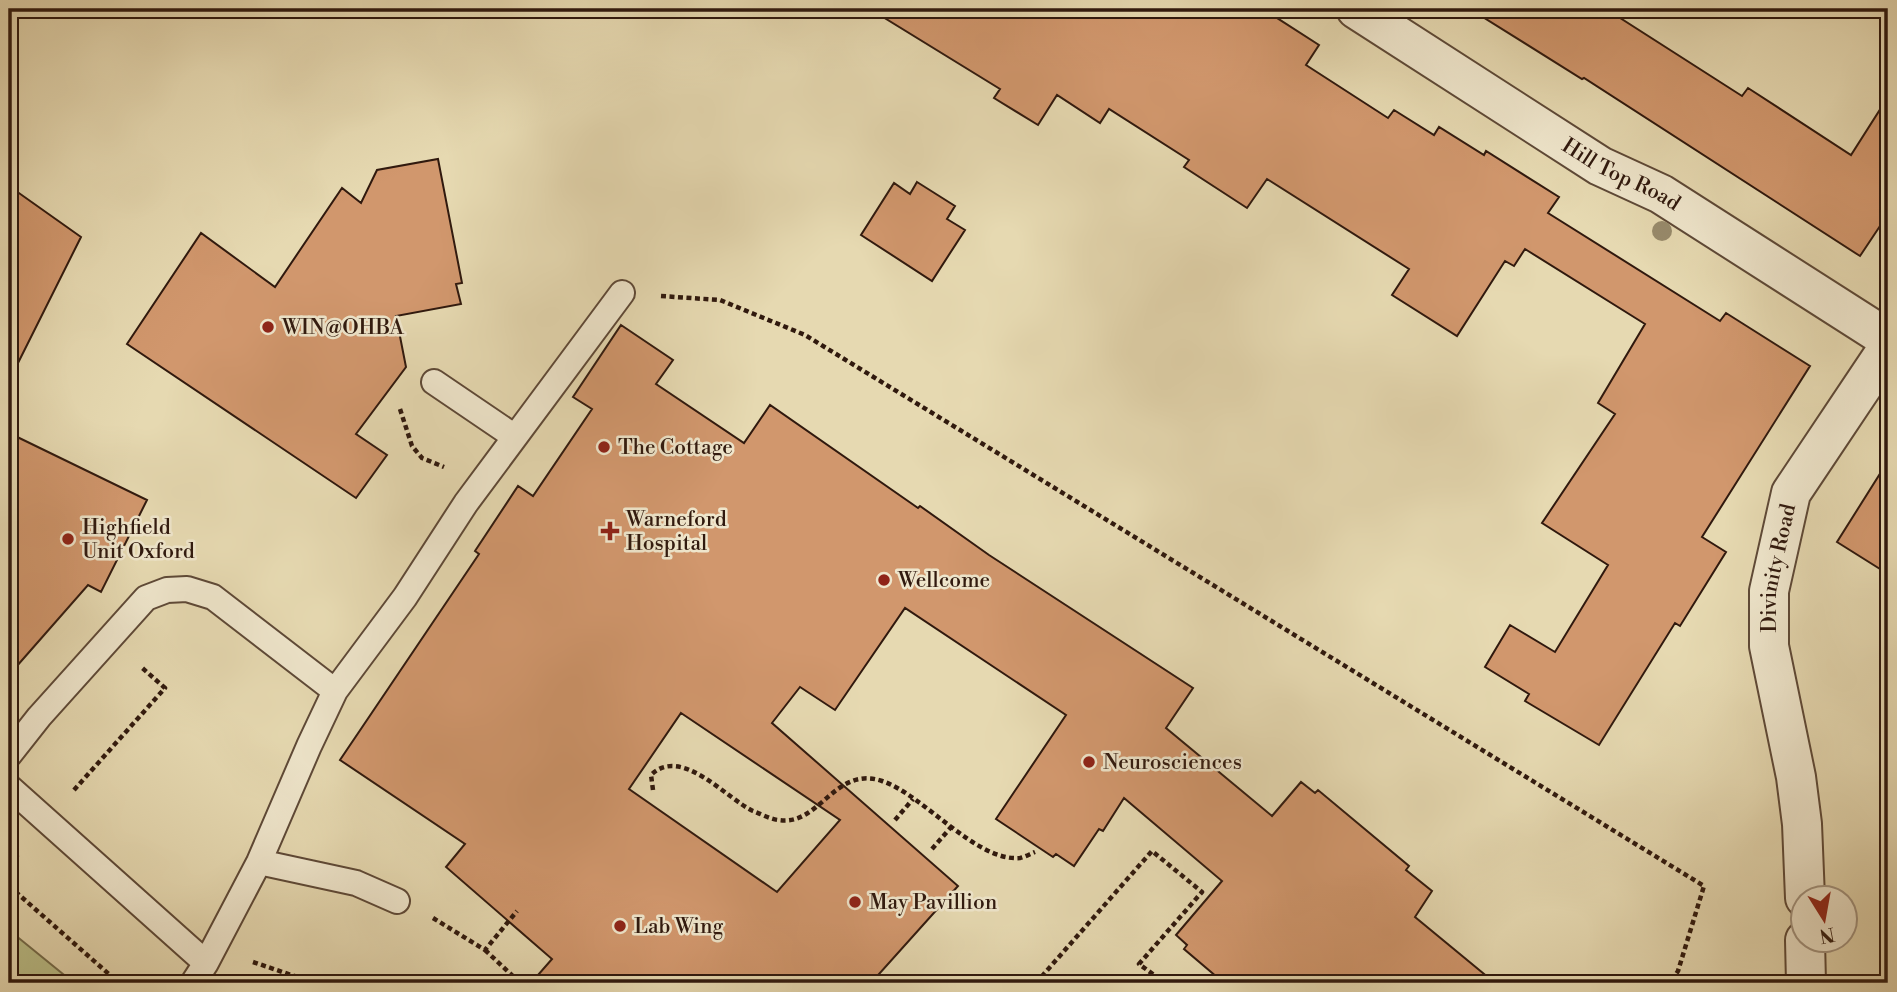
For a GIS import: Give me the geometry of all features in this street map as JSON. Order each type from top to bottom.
[{"type":"street","name":"Hill Top Road","points":[[1356,9],[1600,166],[1661,194],[1888,340]]},
{"type":"street","name":"Divinity Road","points":[[1804,884],[1802,824],[1796,777],[1769,646],[1769,591],[1791,493],[1888,348]]},
{"type":"street","points":[[1805,954],[1806,983]]},
{"type":"lane","points":[[9,786],[204,965],[259,862],[335,691],[405,597],[466,503],[622,293]]},
{"type":"lane","points":[[434,382],[515,437]]},
{"type":"lane","points":[[9,755],[146,598],[167,590],[187,589],[213,597],[335,691]]},
{"type":"lane","points":[[259,862],[356,883],[397,901]]},
{"type":"path","points":[[622,293],[720,300],[805,335],[1704,886],[1678,971],[1670,983]]},
{"type":"path","points":[[398,401],[412,446],[422,458],[443,466],[445,480],[430,518],[442,540]]},
{"type":"path","points":[[73,791],[164,688],[138,665]]},
{"type":"path","points":[[653,790],[651,775],[657,769],[673,767],[700,773],[744,806],[780,821],[812,811],[842,785],[871,777],[887,782],[969,839],[1001,855],[1021,858],[1035,852]]},
{"type":"path","points":[[895,820],[913,799]]},
{"type":"path","points":[[932,849],[952,827]]},
{"type":"path","points":[[1036,983],[1152,851],[1202,892],[1139,964],[1166,983]]},
{"type":"path","points":[[9,887],[119,983]]},
{"type":"path","points":[[397,901],[419,910],[485,950],[517,980]]},
{"type":"path","points":[[485,950],[517,911]]},
{"type":"path","points":[[204,965],[315,983]]},
{"type":"green space","points":[[15,935],[74,983],[9,983],[9,943]]},
{"type":"building","points":[[870,9],[1263,9],[1319,45],[1306,65],[1388,118],[1394,110],[1434,135],[1439,127],[1484,155],[1486,151],[1559,197],[1548,213],[1720,321],[1726,313],[1810,366],[1702,537],[1726,552],[1680,626],[1675,623],[1599,745],[1525,701],[1529,694],[1485,667],[1510,625],[1555,652],[1608,565],[1542,523],[1615,414],[1598,403],[1645,324],[1525,249],[1514,266],[1505,261],[1457,336],[1392,295],[1409,269],[1267,179],[1247,208],[1184,167],[1189,160],[1109,109],[1100,123],[1057,95],[1038,125],[994,98],[1000,89]]},
{"type":"building","points":[[1470,9],[1606,9],[1742,96],[1748,88],[1851,155],[1888,97],[1888,214],[1860,256],[1584,78]]},
{"type":"building","name":"WIN@OHBA","points":[[438,159],[462,283],[456,284],[461,304],[396,316],[406,367],[356,434],[387,455],[356,498],[127,344],[201,233],[275,287],[342,188],[361,203],[377,170]]},
{"type":"building","points":[[917,182],[955,206],[947,219],[965,230],[932,281],[861,235],[894,183],[910,194]]},
{"type":"building","points":[[9,186],[81,237],[9,381]]},
{"type":"building","points":[[621,325],[673,360],[656,384],[744,443],[770,405],[918,508],[920,506],[989,555],[1193,688],[1166,728],[1272,816],[1301,782],[1315,793],[1318,790],[1409,866],[1406,870],[1432,891],[1415,917],[1495,983],[1224,983],[1184,949],[1187,945],[1176,935],[1222,881],[1124,798],[1103,831],[1099,829],[1074,866],[1056,854],[1053,857],[996,819],[1066,715],[905,608],[835,710],[800,687],[772,723],[958,886],[871,983],[531,983],[552,959],[446,867],[465,844],[340,760],[479,554],[475,551],[518,486],[533,496],[592,409],[573,397]],"holes":[[[681,713],[840,820],[777,892],[629,789]]]},
{"type":"building","name":"Highfield Unit Oxford","points":[[9,433],[147,500],[101,592],[88,585],[9,675]]},
{"type":"building","points":[[1888,461],[1888,574],[1837,542]]},
{"type":"place","name":"WIN@OHBA","points":[[268,327]]},
{"type":"place","name":"The Cottage","points":[[604,447]]},
{"type":"place","name":"Warneford Hospital","points":[[610,531]]},
{"type":"place","name":"Highfield Unit Oxford","points":[[68,539]]},
{"type":"place","name":"Wellcome","points":[[884,580]]},
{"type":"place","name":"Neurosciences","points":[[1089,762]]},
{"type":"place","name":"May Pavillion","points":[[855,902]]},
{"type":"place","name":"Lab Wing","points":[[620,926]]}]
